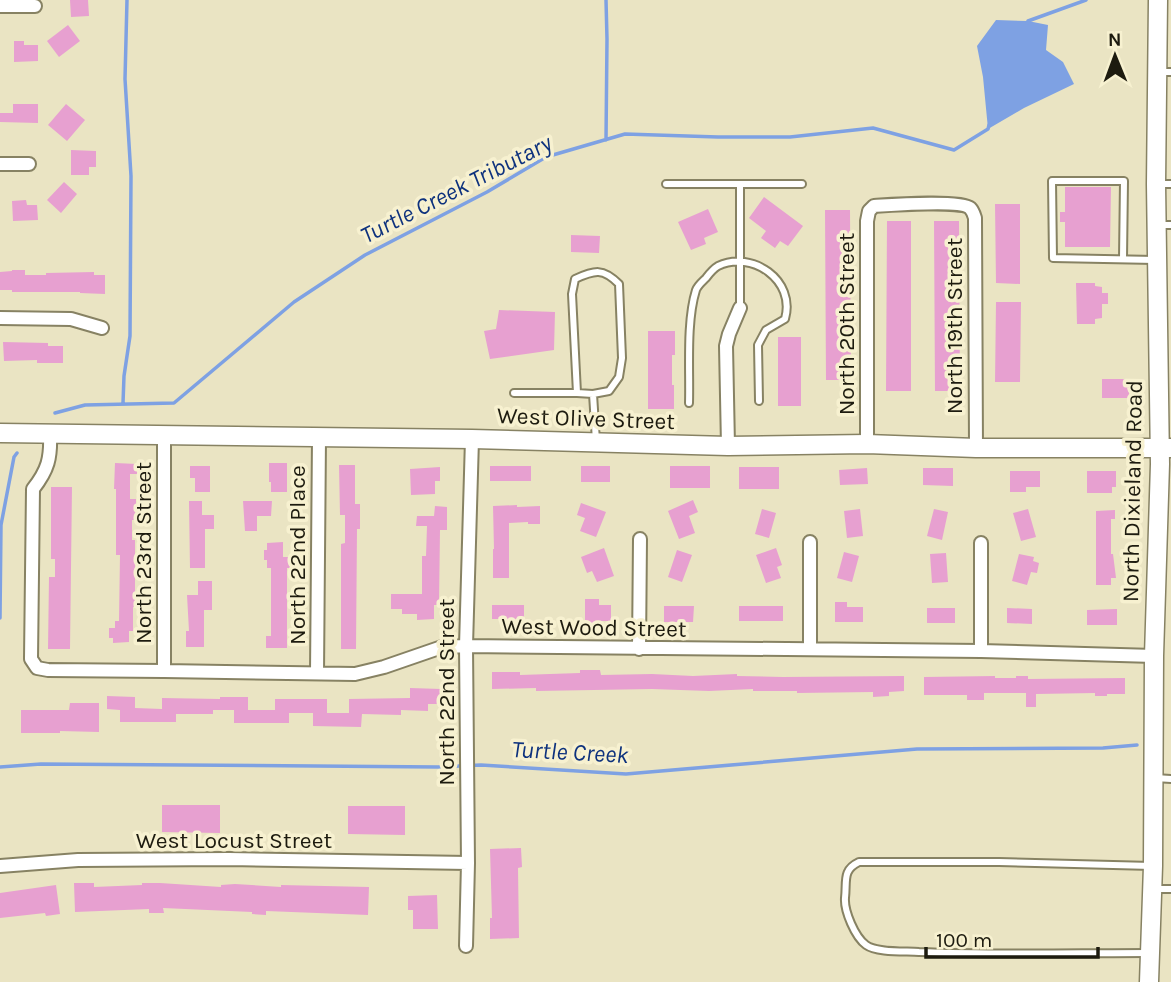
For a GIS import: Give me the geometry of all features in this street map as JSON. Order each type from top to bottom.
[{"type":"main road","name":"North Dixieland Road","points":[[1149,982],[1151,889],[1162,778],[1154,656],[1165,448],[1161,281],[1157,260],[1164,225],[1164,72],[1158,0]]},
{"type":"main road","name":"West Olive Street","points":[[0,433],[472,439],[728,446],[867,444],[976,448],[1165,448]]},
{"type":"street","points":[[0,6],[35,6]]},
{"type":"street","points":[[0,164],[29,164]]},
{"type":"street","name":"North 19th Street","points":[[874,206],[968,206],[975,218],[976,448]]},
{"type":"street","name":"North 20th Street","points":[[867,444],[867,222],[869,211],[874,206]]},
{"type":"street","points":[[728,446],[726,346],[740,309]]},
{"type":"street","points":[[0,318],[71,319],[102,328]]},
{"type":"street","name":"West Wood Street","points":[[50,434],[49,462],[43,477],[33,489],[31,659],[37,668],[355,674],[442,647],[466,646],[981,651],[1154,656]]},
{"type":"street","name":"North 23rd Street","points":[[164,435],[164,671]]},
{"type":"street","name":"North 22nd Place","points":[[317,673],[319,438]]},
{"type":"street","name":"North 22nd Street","points":[[466,946],[466,646],[472,439]]},
{"type":"street","points":[[639,649],[640,539]]},
{"type":"street","points":[[810,542],[810,649]]},
{"type":"street","points":[[981,543],[981,651]]},
{"type":"street","name":"West Locust Street","points":[[0,866],[78,860],[229,859],[468,863]]},
{"type":"lane","points":[[1123,259],[1124,181],[1052,181],[1053,258],[1157,260]]},
{"type":"lane","points":[[666,184],[802,184]]},
{"type":"lane","points":[[740,184],[740,309]]},
{"type":"lane","points":[[690,403],[691,319],[697,288],[716,267],[739,261],[756,264],[774,275],[785,293],[788,310],[785,319],[766,330],[758,345],[759,401]]},
{"type":"lane","points":[[514,393],[593,394],[610,391],[619,377],[622,358],[619,284],[609,274],[592,271],[575,279],[572,294],[577,393]]},
{"type":"lane","points":[[593,394],[596,443]]},
{"type":"lane","points":[[1150,953],[943,953],[884,950],[867,947],[853,927],[845,905],[847,870],[859,862],[1153,866]]},
{"type":"lane","points":[[1151,889],[1171,889]]},
{"type":"water","points":[[996,20],[1048,25],[1046,50],[1063,62],[1074,84],[988,129],[977,46]]},
{"type":"building","points":[[70,0],[88,0],[89,16],[71,17]]},
{"type":"building","points":[[68,25],[80,41],[59,57],[47,41]]},
{"type":"building","points":[[14,41],[24,41],[24,45],[38,45],[38,61],[14,62]]},
{"type":"building","points":[[13,104],[38,104],[38,123],[0,122],[0,113],[13,113]]},
{"type":"building","points":[[66,104],[85,120],[67,141],[48,125]]},
{"type":"building","points":[[71,150],[96,151],[96,167],[89,167],[89,175],[71,175]]},
{"type":"building","points":[[64,182],[77,194],[61,213],[47,200]]},
{"type":"building","points":[[1065,187],[1111,187],[1110,247],[1065,247],[1065,222],[1060,222],[1060,212],[1065,212]]},
{"type":"building","points":[[764,197],[803,226],[788,246],[780,241],[775,248],[761,238],[766,231],[749,218]]},
{"type":"building","points":[[26,200],[27,205],[37,205],[38,220],[13,221],[12,201]]},
{"type":"building","points":[[995,204],[1020,204],[1020,284],[996,283]]},
{"type":"building","points":[[708,209],[718,232],[704,238],[706,244],[691,250],[678,222]]},
{"type":"building","points":[[825,210],[850,210],[851,380],[826,380]]},
{"type":"building","points":[[887,221],[911,221],[911,391],[886,391]]},
{"type":"building","points":[[934,221],[959,221],[960,391],[935,391]]},
{"type":"building","points":[[571,235],[600,236],[599,253],[571,252]]},
{"type":"building","points":[[25,270],[25,275],[94,272],[94,275],[105,275],[105,294],[0,290],[0,272]]},
{"type":"building","points":[[1076,283],[1095,283],[1095,286],[1102,287],[1102,293],[1108,293],[1108,304],[1102,304],[1102,318],[1095,319],[1095,324],[1077,324]]},
{"type":"building","points":[[996,302],[1021,302],[1020,382],[995,382]]},
{"type":"building","points":[[499,310],[555,312],[554,350],[490,359],[484,331],[496,329]]},
{"type":"building","points":[[648,331],[675,331],[675,355],[672,355],[674,409],[648,409]]},
{"type":"building","points":[[778,337],[801,337],[801,406],[778,406]]},
{"type":"building","points":[[3,342],[63,346],[63,363],[37,363],[37,360],[4,361]]},
{"type":"building","points":[[1102,379],[1129,379],[1129,398],[1102,398]]},
{"type":"building","points":[[115,463],[137,464],[137,474],[130,474],[130,499],[136,499],[136,520],[132,520],[132,540],[135,540],[133,631],[129,631],[129,642],[113,643],[113,638],[109,638],[109,628],[115,628],[115,621],[119,621],[120,555],[116,555]]},
{"type":"building","points":[[269,463],[287,463],[287,492],[271,492]]},
{"type":"building","points":[[339,465],[355,465],[355,504],[360,504],[360,529],[357,529],[356,649],[341,649],[341,544],[345,543],[345,515],[340,515]]},
{"type":"building","points":[[190,466],[210,466],[210,492],[195,492],[195,478],[190,478]]},
{"type":"building","points":[[490,466],[531,466],[531,481],[490,481]]},
{"type":"building","points":[[581,466],[610,466],[610,482],[581,482]]},
{"type":"building","points":[[670,466],[710,466],[710,488],[670,488]]},
{"type":"building","points":[[440,467],[440,481],[435,481],[435,494],[411,495],[410,469]]},
{"type":"building","points":[[739,467],[779,467],[779,489],[739,489]]},
{"type":"building","points":[[867,468],[868,484],[840,485],[839,470]]},
{"type":"building","points":[[923,468],[953,468],[953,486],[923,485]]},
{"type":"building","points":[[1010,471],[1040,471],[1040,487],[1026,487],[1026,492],[1010,492]]},
{"type":"building","points":[[1087,471],[1116,471],[1116,487],[1112,487],[1112,493],[1087,493]]},
{"type":"building","points":[[51,487],[72,487],[70,649],[48,649],[49,577],[55,577],[55,559],[51,559]]},
{"type":"building","points":[[693,500],[698,512],[689,516],[695,533],[679,539],[668,511]]},
{"type":"building","points":[[189,501],[202,501],[202,515],[214,515],[214,529],[205,529],[205,568],[190,568]]},
{"type":"building","points":[[243,501],[272,501],[271,516],[257,516],[257,531],[245,531]]},
{"type":"building","points":[[581,503],[606,512],[596,537],[580,531],[585,518],[577,515]]},
{"type":"building","points":[[435,506],[447,507],[447,530],[440,530],[439,605],[434,605],[434,619],[417,620],[417,614],[402,614],[402,609],[391,609],[391,594],[422,594],[422,556],[426,556],[427,526],[416,526],[417,516],[434,516]]},
{"type":"building","points":[[493,506],[540,506],[540,524],[509,523],[509,578],[493,578]]},
{"type":"building","points":[[762,509],[776,513],[769,538],[755,534]]},
{"type":"building","points":[[860,509],[863,536],[847,538],[844,511]]},
{"type":"building","points":[[934,509],[948,512],[942,540],[927,536]]},
{"type":"building","points":[[1028,509],[1036,537],[1021,541],[1013,513]]},
{"type":"building","points":[[1115,510],[1115,519],[1111,519],[1111,554],[1116,578],[1111,578],[1111,585],[1096,585],[1096,511]]},
{"type":"building","points":[[283,542],[283,557],[290,557],[290,568],[287,568],[287,648],[266,648],[266,636],[271,636],[271,568],[267,568],[264,550],[267,550],[267,543]]},
{"type":"building","points":[[604,548],[614,576],[597,582],[592,571],[587,573],[581,557]]},
{"type":"building","points":[[776,548],[782,565],[777,567],[781,578],[766,583],[756,555]]},
{"type":"building","points":[[677,550],[692,555],[682,582],[668,577]]},
{"type":"building","points":[[844,552],[859,556],[852,582],[837,578]]},
{"type":"building","points":[[946,553],[948,582],[932,583],[930,554]]},
{"type":"building","points":[[1019,554],[1034,557],[1033,561],[1039,563],[1037,573],[1031,572],[1027,585],[1012,581]]},
{"type":"building","points":[[198,581],[212,581],[212,610],[204,610],[204,647],[186,647],[186,631],[189,631],[187,595],[198,595]]},
{"type":"building","points":[[585,599],[599,599],[599,605],[611,605],[611,621],[585,624]]},
{"type":"building","points":[[835,602],[847,602],[847,607],[863,607],[863,622],[835,622]]},
{"type":"building","points":[[492,605],[524,605],[524,619],[492,619]]},
{"type":"building","points":[[664,606],[694,606],[693,622],[664,622]]},
{"type":"building","points":[[739,606],[783,606],[783,621],[739,621]]},
{"type":"building","points":[[927,608],[955,608],[955,623],[927,623]]},
{"type":"building","points":[[1007,608],[1032,609],[1032,624],[1007,623]]},
{"type":"building","points":[[1117,609],[1117,625],[1087,625],[1087,610]]},
{"type":"building","points":[[580,670],[600,670],[601,675],[904,676],[904,691],[873,697],[873,692],[797,693],[753,689],[492,689],[492,672],[520,672],[520,675],[580,673]]},
{"type":"building","points":[[1028,676],[1028,679],[1125,678],[1125,694],[1036,694],[1036,707],[1026,707],[1026,693],[984,693],[984,700],[967,700],[967,695],[924,695],[924,677]]},
{"type":"building","points":[[410,688],[441,689],[440,704],[428,704],[428,711],[401,710],[401,715],[362,714],[361,727],[313,726],[313,713],[289,713],[289,723],[234,723],[234,710],[213,710],[213,714],[176,714],[176,722],[120,722],[120,710],[107,709],[107,696],[135,697],[135,708],[162,709],[162,698],[248,697],[248,710],[275,710],[275,699],[327,699],[327,713],[349,713],[349,699],[410,698]]},
{"type":"building","points":[[70,703],[99,703],[99,732],[21,733],[21,710],[69,710]]},
{"type":"building","points":[[162,805],[220,805],[220,833],[162,832]]},
{"type":"building","points":[[348,806],[405,806],[405,835],[348,834]]},
{"type":"building","points":[[521,848],[522,867],[518,868],[519,938],[490,939],[490,849]]},
{"type":"building","points":[[74,883],[94,883],[94,887],[160,883],[221,887],[235,884],[369,887],[368,915],[266,911],[266,915],[163,908],[164,913],[149,913],[149,909],[75,912]]},
{"type":"building","points":[[56,885],[60,914],[0,918],[0,893]]},
{"type":"building","points":[[437,895],[438,929],[413,929],[413,910],[408,910],[408,896]]},
{"type":"waterway","points":[[123,403],[130,336],[131,176],[125,79],[127,0]]},
{"type":"waterway","points":[[606,0],[606,140]]},
{"type":"waterway","name":"Turtle Creek Tributary","points":[[1027,23],[1086,0]]},
{"type":"waterway","name":"Turtle Creek Tributary","points":[[55,413],[85,405],[174,403],[294,302],[365,255],[487,192],[546,157],[625,134],[790,137],[873,128],[954,150],[988,129],[989,125]]},
{"type":"waterway","name":"Turtle Creek Tributary","points":[[0,618],[1,525],[17,453]]},
{"type":"waterway","name":"Turtle Creek","points":[[0,767],[41,764],[481,765],[626,774],[917,749],[1103,748],[1137,745]]}]
